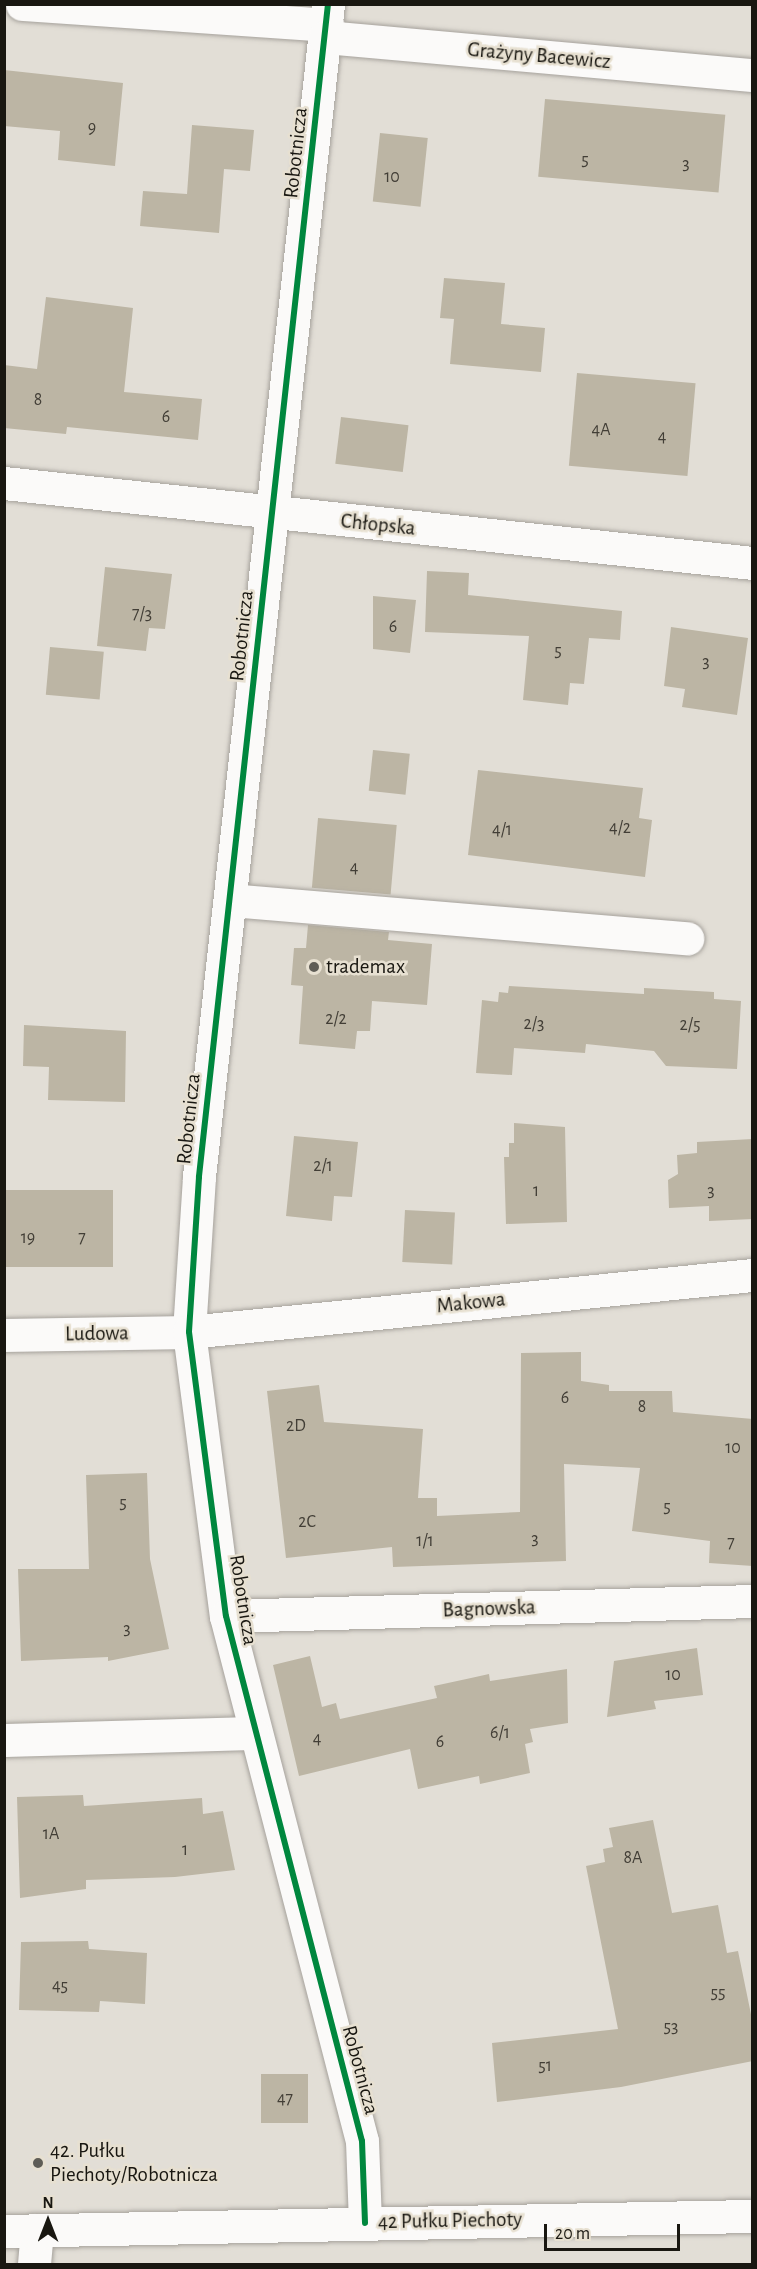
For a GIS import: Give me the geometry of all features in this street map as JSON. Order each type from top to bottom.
[{"type":"street","name":"Grażyny Bacewicz","points":[[22,4],[327,22],[753,75]]},
{"type":"street","name":"Robotnicza","points":[[327,22],[199,1177],[189,1332],[226,1616],[253,1732],[362,2141],[365,2223]]},
{"type":"street","name":"Chłopska","points":[[4,483],[272,514],[753,563]]},
{"type":"street","points":[[230,900],[687,938]]},
{"type":"street","name":"Makowa","points":[[189,1332],[753,1275]]},
{"type":"street","name":"Ludowa","points":[[4,1335],[189,1332]]},
{"type":"street","name":"Bagnowska","points":[[226,1616],[753,1601]]},
{"type":"street","points":[[4,1740],[253,1732]]},
{"type":"street","name":"42 Pułku Piechoty","points":[[4,2230],[753,2216]]},
{"type":"street","points":[[34,2265],[37,2230]]},
{"type":"building","points":[[4,70],[123,83],[115,166],[58,160],[60,131],[4,126]]},
{"type":"building","points":[[545,99],[725,115],[719,192],[538,177]]},
{"type":"building","points":[[192,125],[254,130],[250,171],[224,169],[219,233],[140,226],[143,191],[187,194]]},
{"type":"building","points":[[380,133],[428,138],[421,207],[373,202]]},
{"type":"building","points":[[444,278],[505,283],[501,324],[545,328],[541,372],[450,364],[454,319],[440,318]]},
{"type":"building","points":[[46,297],[133,308],[124,392],[202,399],[198,440],[67,427],[66,434],[4,428],[4,365],[37,369]]},
{"type":"building","points":[[577,373],[696,383],[687,476],[569,466]]},
{"type":"building","points":[[341,417],[408,425],[403,472],[335,464]]},
{"type":"building","points":[[105,567],[172,574],[165,629],[149,628],[146,651],[97,646]]},
{"type":"building","points":[[427,571],[469,573],[468,595],[622,611],[620,640],[589,638],[584,684],[570,683],[568,705],[523,700],[529,636],[425,632]]},
{"type":"building","points":[[373,596],[416,600],[410,653],[373,649]]},
{"type":"building","points":[[671,627],[748,638],[737,715],[682,707],[685,689],[664,686]]},
{"type":"building","points":[[50,647],[104,652],[100,700],[46,695]]},
{"type":"building","points":[[373,750],[410,754],[406,795],[369,791]]},
{"type":"building","points":[[478,770],[643,788],[639,818],[652,820],[645,877],[468,855]]},
{"type":"building","points":[[318,818],[397,825],[391,895],[312,888]]},
{"type":"building","points":[[308,925],[389,932],[388,940],[432,944],[427,1005],[372,1001],[370,1031],[357,1031],[355,1049],[299,1044],[303,986],[291,985],[294,948],[306,948]]},
{"type":"building","points":[[509,986],[644,994],[644,988],[714,992],[714,999],[741,1001],[737,1069],[666,1066],[654,1051],[586,1044],[585,1053],[514,1048],[512,1075],[476,1073],[482,1000],[498,1002],[499,992],[508,993]]},
{"type":"building","points":[[24,1025],[126,1031],[125,1102],[48,1100],[49,1067],[23,1066]]},
{"type":"building","points":[[514,1123],[565,1127],[567,1222],[506,1224],[504,1157],[509,1157],[509,1143],[514,1143]]},
{"type":"building","points":[[294,1136],[358,1142],[352,1197],[334,1196],[332,1221],[286,1216]]},
{"type":"building","points":[[753,1139],[753,1219],[709,1221],[709,1206],[669,1208],[668,1180],[678,1174],[677,1155],[697,1153],[697,1142]]},
{"type":"building","points":[[4,1190],[113,1190],[113,1267],[4,1267]]},
{"type":"building","points":[[405,1210],[455,1213],[452,1265],[402,1262]]},
{"type":"building","points":[[581,1352],[581,1381],[609,1385],[609,1391],[672,1391],[673,1412],[753,1419],[753,1566],[709,1563],[710,1541],[632,1531],[640,1468],[564,1464],[566,1561],[393,1567],[392,1547],[286,1558],[267,1391],[319,1385],[324,1422],[423,1429],[418,1498],[437,1498],[437,1516],[520,1512],[521,1353]]},
{"type":"building","points":[[147,1473],[150,1559],[169,1649],[108,1661],[108,1657],[21,1661],[18,1569],[89,1569],[86,1475]]},
{"type":"building","points":[[697,1648],[703,1695],[654,1701],[656,1709],[607,1717],[614,1661]]},
{"type":"building","points":[[310,1656],[322,1707],[336,1703],[340,1719],[437,1698],[434,1686],[489,1674],[490,1681],[567,1669],[568,1723],[530,1729],[533,1742],[525,1744],[530,1773],[480,1784],[479,1776],[418,1789],[410,1749],[299,1776],[273,1665]]},
{"type":"building","points":[[83,1795],[84,1806],[202,1798],[203,1814],[223,1811],[235,1870],[175,1877],[86,1880],[86,1889],[20,1898],[17,1797]]},
{"type":"building","points":[[653,1820],[672,1913],[718,1905],[727,1953],[738,1951],[753,2024],[753,2061],[621,2087],[497,2102],[492,2043],[618,2029],[586,1866],[605,1862],[603,1849],[613,1847],[609,1828]]},
{"type":"building","points":[[88,1941],[89,1949],[147,1953],[145,2004],[100,2001],[99,2012],[19,2010],[21,1942]]},
{"type":"building","points":[[261,2074],[308,2074],[308,2123],[261,2123]]},
{"type":"cycle path","points":[[328,4],[199,1177],[189,1332],[226,1616],[362,2141],[365,2223]]},
{"type":"place","name":"trademax","points":[[314,967]]},
{"type":"place","name":"42. Pułku Piechoty/Robotnicza","points":[[38,2163]]}]
